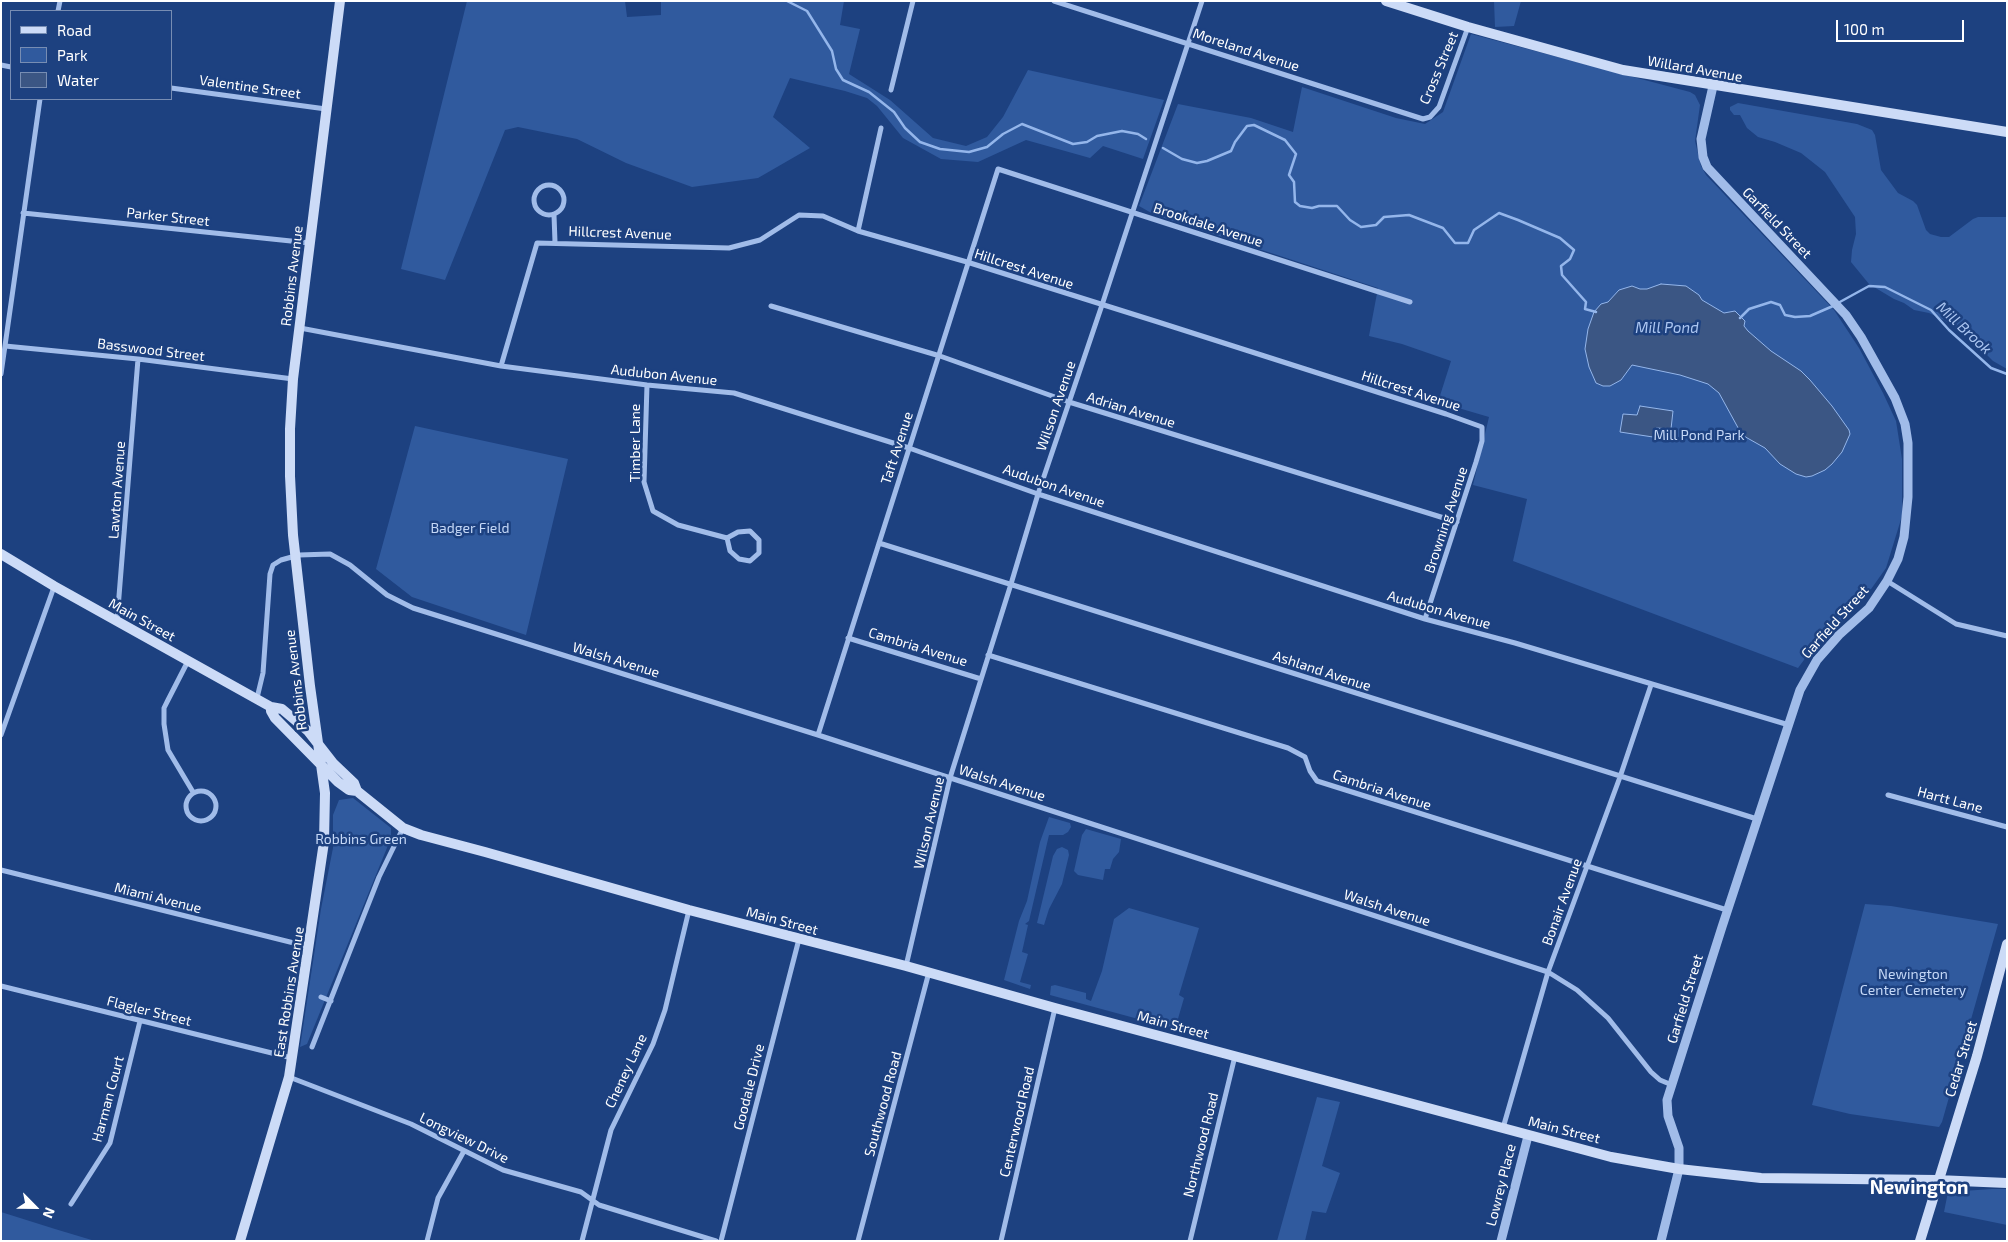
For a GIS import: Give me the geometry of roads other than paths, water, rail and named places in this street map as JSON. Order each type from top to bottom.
[{"type":"main road","name":"Robbins Avenue","points":[[318,742],[296,555],[290,476],[290,428],[293,379],[340,1]]},
{"type":"main road","name":"Willard Avenue","points":[[1386,1],[1602,66],[1713,86],[2007,132]]},
{"type":"main road","name":"Main Street","points":[[1,554],[117,622],[271,707],[278,707],[287,713],[301,723],[318,742],[333,762],[354,783],[356,791],[403,828],[421,835],[689,910],[929,972],[1528,1136],[1611,1156],[1679,1169],[1761,1178],[1937,1180],[2007,1183]]},
{"type":"main road","points":[[271,707],[275,718],[345,788],[356,791]]},
{"type":"main road","name":"East Robbins Avenue","points":[[240,1241],[289,1077],[310,947],[324,842],[325,793],[318,742]]},
{"type":"main road","name":"Cedar Street","points":[[1920,1241],[1937,1180],[1977,1056],[2007,944]]},
{"type":"street","points":[[891,90],[913,1]]},
{"type":"street","name":"Moreland Avenue","points":[[1054,1],[1414,117],[1423,119],[1430,117]]},
{"type":"street","name":"Wilson Avenue","points":[[906,966],[950,778],[1012,584],[1038,494],[1202,1]]},
{"type":"street","name":"Cross Street","points":[[1430,117],[1438,107],[1468,27]]},
{"type":"street","name":"Garfield Street","points":[[1661,1241],[1679,1169],[1679,1148],[1667,1110],[1667,1100],[1757,819],[1800,690],[1817,660],[1839,635],[1869,608],[1887,581],[1898,559],[1904,537],[1908,497],[1908,443],[1905,424],[1895,398],[1875,360],[1846,315],[1707,167],[1703,156],[1701,139],[1713,86]]},
{"type":"street","name":"Valentine Street","points":[[172,88],[327,109]]},
{"type":"street","points":[[1,374],[40,100]]},
{"type":"street","points":[[858,230],[881,128]]},
{"type":"street","name":"Brookdale Avenue","points":[[998,169],[1410,302]]},
{"type":"street","name":"Taft Avenue","points":[[818,735],[998,169]]},
{"type":"street","name":"Hillcrest Avenue","points":[[547,186],[560,190],[564,199],[561,209],[554,214],[549,215],[540,212],[535,204],[534,199],[538,190],[547,186]]},
{"type":"street","name":"Parker Street","points":[[23,213],[310,243]]},
{"type":"street","name":"Hillcrest Avenue","points":[[554,214],[555,242]]},
{"type":"street","name":"Hillcrest Avenue","points":[[501,366],[537,242],[729,248],[760,240],[799,215],[823,216],[858,230],[967,262],[1482,427]]},
{"type":"street","name":"Adrian Avenue","points":[[772,306],[940,356],[1070,402],[1457,522]]},
{"type":"street","name":"Audubon Avenue","points":[[300,328],[501,366],[734,394],[909,448],[1038,494],[1425,618],[1516,643],[1789,725]]},
{"type":"street","name":"Basswood Street","points":[[5,346],[138,359],[293,379]]},
{"type":"street","name":"Lawton Avenue","points":[[117,622],[138,359]]},
{"type":"street","name":"Timber Lane","points":[[647,385],[644,482],[653,511],[678,525],[727,538]]},
{"type":"street","name":"Browning Avenue","points":[[1425,618],[1482,441],[1482,427]]},
{"type":"street","points":[[750,531],[759,540],[759,553],[750,561],[739,559],[730,551],[727,538],[738,532],[750,531]]},
{"type":"street","name":"Ashland Avenue","points":[[879,543],[1620,778],[1757,819]]},
{"type":"street","name":"Walsh Avenue","points":[[296,555],[330,554],[350,565],[387,595],[413,608],[818,735],[1548,972],[1577,990],[1608,1018],[1651,1072],[1660,1080],[1672,1085]]},
{"type":"street","name":"Robbins Avenue","points":[[257,698],[264,673],[271,570],[276,562],[296,555]]},
{"type":"street","points":[[1887,581],[1956,624],[2007,636]]},
{"type":"street","points":[[1,735],[54,586]]},
{"type":"street","name":"Cambria Avenue","points":[[848,638],[981,679]]},
{"type":"street","name":"Cambria Avenue","points":[[988,655],[1288,748],[1305,757],[1310,772],[1317,781],[1727,910]]},
{"type":"street","points":[[188,661],[164,708],[164,724],[168,750],[193,792]]},
{"type":"street","name":"Bonair Avenue","points":[[1503,1129],[1548,972],[1620,778],[1652,685]]},
{"type":"street","points":[[201,790],[213,796],[216,808],[209,819],[196,820],[187,812],[187,799],[193,792],[201,790]]},
{"type":"street","name":"Hartt Lane","points":[[1888,795],[2007,827]]},
{"type":"street","points":[[312,1047],[379,877],[403,828]]},
{"type":"street","name":"Miami Avenue","points":[[1,870],[310,947]]},
{"type":"street","name":"Cheney Lane","points":[[582,1241],[611,1130],[653,1044],[665,1010],[689,910]]},
{"type":"street","name":"Goodale Drive","points":[[721,1241],[798,939]]},
{"type":"street","name":"Southwood Road","points":[[858,1241],[929,972]]},
{"type":"street","name":"Flagler Street","points":[[1,986],[292,1058]]},
{"type":"street","points":[[320,997],[331,1001]]},
{"type":"street","name":"Centerwood Road","points":[[1002,1241],[1056,1008]]},
{"type":"street","name":"Harman Court","points":[[71,1204],[110,1144],[140,1021]]},
{"type":"street","name":"Northwood Road","points":[[1190,1241],[1235,1055]]},
{"type":"street","name":"Longview Drive","points":[[289,1077],[411,1124],[503,1170],[581,1192],[599,1205],[716,1241]]},
{"type":"street","name":"Lowrey Place","points":[[1502,1241],[1528,1136]]},
{"type":"street","points":[[427,1241],[438,1198],[464,1152]]},
{"type":"water","name":"Mill Pond","points":[[1661,284],[1686,286],[1699,295],[1702,300],[1724,313],[1735,311],[1745,321],[1744,326],[1748,331],[1810,380],[1849,430],[1850,434],[1842,452],[1832,464],[1825,470],[1806,477],[1796,474],[1780,464],[1765,448],[1742,435],[1719,393],[1708,384],[1680,375],[1632,365],[1621,380],[1610,386],[1596,383],[1589,367],[1585,349],[1588,329],[1594,312],[1601,304],[1608,302],[1619,290],[1632,286],[1647,289]]},
{"type":"water","points":[[1640,406],[1673,411],[1671,429],[1656,428],[1655,436],[1653,437],[1620,432],[1623,414],[1637,415]]},
{"type":"waterway","points":[[787,1],[807,11],[832,51],[836,69],[843,80],[869,92],[894,112],[905,128],[920,142],[940,149],[969,152],[987,147],[1003,134],[1022,124],[1073,144],[1087,142],[1097,136],[1122,131],[1138,134],[1146,139]]},
{"type":"waterway","name":"Mill Brook","points":[[1163,148],[1182,159],[1197,163],[1207,161],[1231,151],[1247,126],[1254,125],[1285,140],[1296,154],[1289,175],[1294,182],[1295,202],[1300,206],[1312,208],[1337,206],[1350,220],[1361,227],[1376,225],[1384,217],[1409,215],[1443,228],[1455,243],[1468,243],[1474,230],[1499,213],[1518,220],[1560,238],[1574,250],[1570,259],[1561,266],[1562,275],[1586,302],[1585,309],[1596,312]]},
{"type":"waterway","name":"Mill Brook","points":[[1838,303],[1869,286],[1885,287],[1931,310],[1949,330],[1991,368],[2007,374]]},
{"type":"waterway","name":"Mill Brook","points":[[1740,318],[1749,309],[1771,302],[1780,305],[1785,315],[1795,317],[1810,316],[1833,306]]},
{"type":"district","name":"Newington","points":[[1919,1188]]},
{"type":"park label","name":"Mill Pond Park","points":[[1699,435]]},
{"type":"park label","name":"Badger Field","points":[[470,528]]},
{"type":"park label","name":"Robbins Green","points":[[361,839]]},
{"type":"park label","name":"Newington Center Cemetery","points":[[1913,982]]}]
